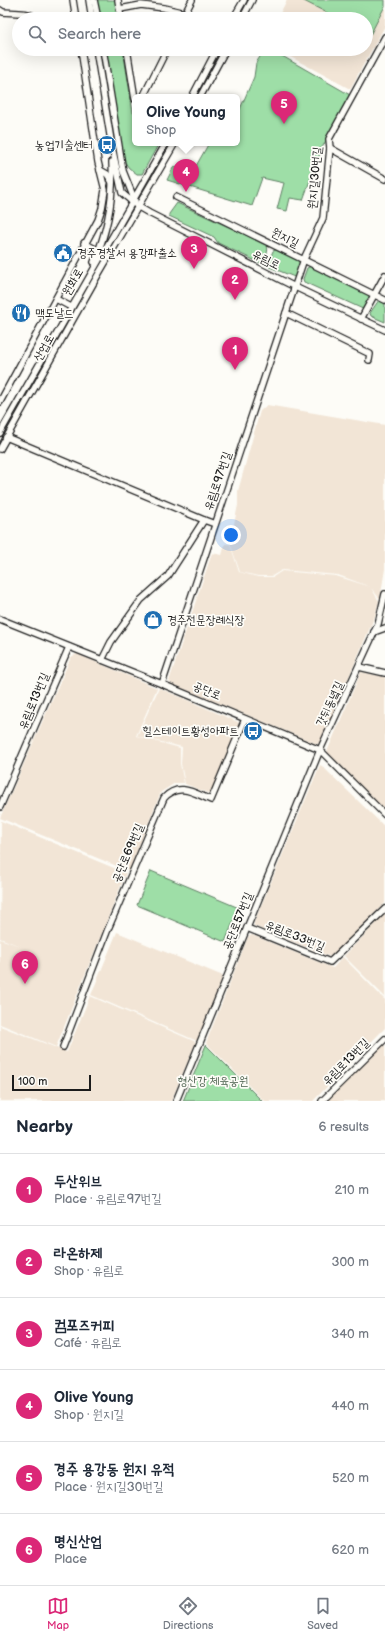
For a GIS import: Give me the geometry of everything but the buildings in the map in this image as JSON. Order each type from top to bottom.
[{"type":"street","points":[[73,0],[75,12]]},
{"type":"street","points":[[89,0],[91,12]]},
{"type":"street","points":[[94,0],[97,12]]},
{"type":"street","points":[[118,0],[120,12]]},
{"type":"street","points":[[164,8],[165,0]]},
{"type":"street","points":[[185,12],[192,0]]},
{"type":"street","points":[[237,12],[244,0]]},
{"type":"street","points":[[246,12],[252,0]]},
{"type":"street","points":[[120,9],[141,5],[164,8],[174,12]]},
{"type":"street","points":[[0,10],[3,12],[12,13]]},
{"type":"street","name":"원지길30번길","points":[[295,287],[304,259],[323,218],[330,148],[329,139],[385,37]]},
{"type":"street","points":[[0,402],[56,299],[84,243],[98,220],[102,208],[105,190],[100,170],[82,56]]},
{"type":"street","points":[[97,56],[112,147],[122,193],[133,200],[138,206],[173,146]]},
{"type":"street","points":[[103,56],[122,170],[133,200]]},
{"type":"street","points":[[127,56],[134,94]]},
{"type":"street","points":[[144,94],[164,56]]},
{"type":"street","points":[[194,94],[213,56]]},
{"type":"street","points":[[202,94],[222,56]]},
{"type":"street","name":"원화로","points":[[1,431],[82,287],[164,146]]},
{"type":"street","points":[[82,287],[98,251],[109,218],[113,183],[112,147]]},
{"type":"street","points":[[330,148],[385,179]]},
{"type":"street","points":[[100,170],[107,167],[112,160]]},
{"type":"street","points":[[100,170],[111,177],[113,183]]},
{"type":"street","name":"원지길","points":[[176,197],[385,300]]},
{"type":"street","name":"유림로","points":[[138,206],[295,287],[385,330]]},
{"type":"street","name":"산업로","points":[[0,449],[138,206]]},
{"type":"street","points":[[84,243],[98,251]]},
{"type":"street","points":[[361,319],[385,276]]},
{"type":"street","name":"유림로97번길","points":[[102,660],[111,642],[141,600],[168,576],[204,520],[215,524],[295,287]]},
{"type":"street","points":[[56,299],[71,307]]},
{"type":"street","points":[[286,313],[370,354],[369,360]]},
{"type":"street","points":[[6,437],[204,520]]},
{"type":"street","points":[[162,684],[215,524]]},
{"type":"street","name":"갓뒤동녘길","points":[[320,750],[374,632],[381,614],[385,594]]},
{"type":"street","name":"공단로","points":[[0,619],[162,684],[320,750],[385,815]]},
{"type":"street","points":[[374,632],[385,628]]},
{"type":"street","name":"유림로13번길","points":[[0,807],[69,647]]},
{"type":"street","points":[[359,667],[385,673]]},
{"type":"street","name":"공단로69번길","points":[[63,1047],[108,929],[164,798],[169,792],[177,789],[185,790],[211,800],[245,719]]},
{"type":"street","name":"공단로57번길","points":[[176,1101],[320,750]]},
{"type":"street","name":"유림로33번길","points":[[247,928],[330,962],[385,909]]},
{"type":"street","name":"유림로13번길","points":[[322,1101],[385,1039]]},
{"type":"shaded area","points":[[287,0],[385,0],[385,26],[373,48],[373,12],[281,12]]},
{"type":"shaded area","points":[[289,56],[368,56],[350,89]]},
{"type":"shaded area","points":[[267,405],[385,425],[385,569],[380,599],[371,588],[379,601],[375,616],[321,742],[317,744],[172,684],[169,681],[212,553],[222,555],[225,544],[230,544],[239,572],[258,577],[273,577],[282,571],[336,576],[371,587],[338,575],[282,570],[272,576],[258,576],[240,572],[230,543],[238,505],[238,491],[260,411]]},
{"type":"shaded area","points":[[77,654],[157,688],[136,736],[180,748],[180,764],[184,783],[175,783],[161,792],[129,871],[0,818],[71,657]]},
{"type":"shaded area","points":[[361,672],[385,677],[385,810],[327,752]]},
{"type":"shaded area","points":[[159,688],[238,722],[239,724],[211,792],[208,793],[185,784],[181,764],[182,747],[137,736]]},
{"type":"shaded area","points":[[320,765],[385,827],[385,903],[331,957],[254,926]]},
{"type":"shaded area","points":[[1,821],[126,873],[56,1047],[0,1024],[0,939],[20,946],[0,938]]},
{"type":"shaded area","points":[[385,914],[385,997],[344,956]]},
{"type":"shaded area","points":[[117,932],[223,976],[197,1041],[91,995]]},
{"type":"shaded area","points":[[252,935],[333,968],[343,957],[385,1000],[385,1028],[313,1101],[264,1101],[206,1043],[248,937]]},
{"type":"shaded area","points":[[90,996],[196,1042],[171,1101],[0,1101],[0,1026],[67,1052]]},
{"type":"shaded area","points":[[385,1043],[385,1101],[326,1101]]},
{"type":"green space","points":[[96,0],[115,0],[117,12],[99,12]]},
{"type":"green space","points":[[302,0],[385,0],[385,6],[373,29],[373,12],[325,12]]},
{"type":"green space","points":[[106,56],[124,56],[132,107],[132,146],[157,146],[142,174],[137,174],[129,168],[124,161]]},
{"type":"green space","points":[[260,56],[282,56],[350,95],[322,148],[303,200],[290,198],[287,211],[277,209],[284,183],[262,178],[252,206],[167,180],[174,166],[192,173],[207,146],[240,146],[240,109],[254,77],[256,63]]},
{"type":"green space","points":[[177,203],[267,245],[268,250],[265,258],[260,263],[218,243],[214,237],[169,216]]},
{"type":"green space","points":[[278,249],[300,260],[302,264],[297,278],[267,266],[273,251]]},
{"type":"green space","points":[[311,266],[370,295],[372,297],[365,310],[304,282],[303,279],[307,268]]},
{"type":"green space","points":[[379,300],[385,303],[385,322],[371,316],[370,313]]},
{"type":"green space","points":[[151,871],[239,908],[225,942],[137,905]]},
{"type":"green space","name":"형산강 체육공원","points":[[206,1045],[262,1101],[183,1101]]},
{"type":"place","name":"경주 용강동 원지 유적","points":[[284,124]]},
{"type":"place","name":"농업기술센터","points":[[107,145]]},
{"type":"place","name":"Olive Young","points":[[186,192]]},
{"type":"place","name":"경주경찰서 용강파출소","points":[[63,253]]},
{"type":"place","name":"컴포즈커피","points":[[194,269]]},
{"type":"place","name":"라온하제","points":[[235,300]]},
{"type":"place","name":"맥도날드","points":[[21,313]]},
{"type":"place","name":"두산위브","points":[[235,370]]},
{"type":"place","name":"경주전문장례식장","points":[[153,620]]},
{"type":"place","name":"힐스테이트황성아파트","points":[[253,731]]},
{"type":"place","name":"명신산업","points":[[25,984]]}]
